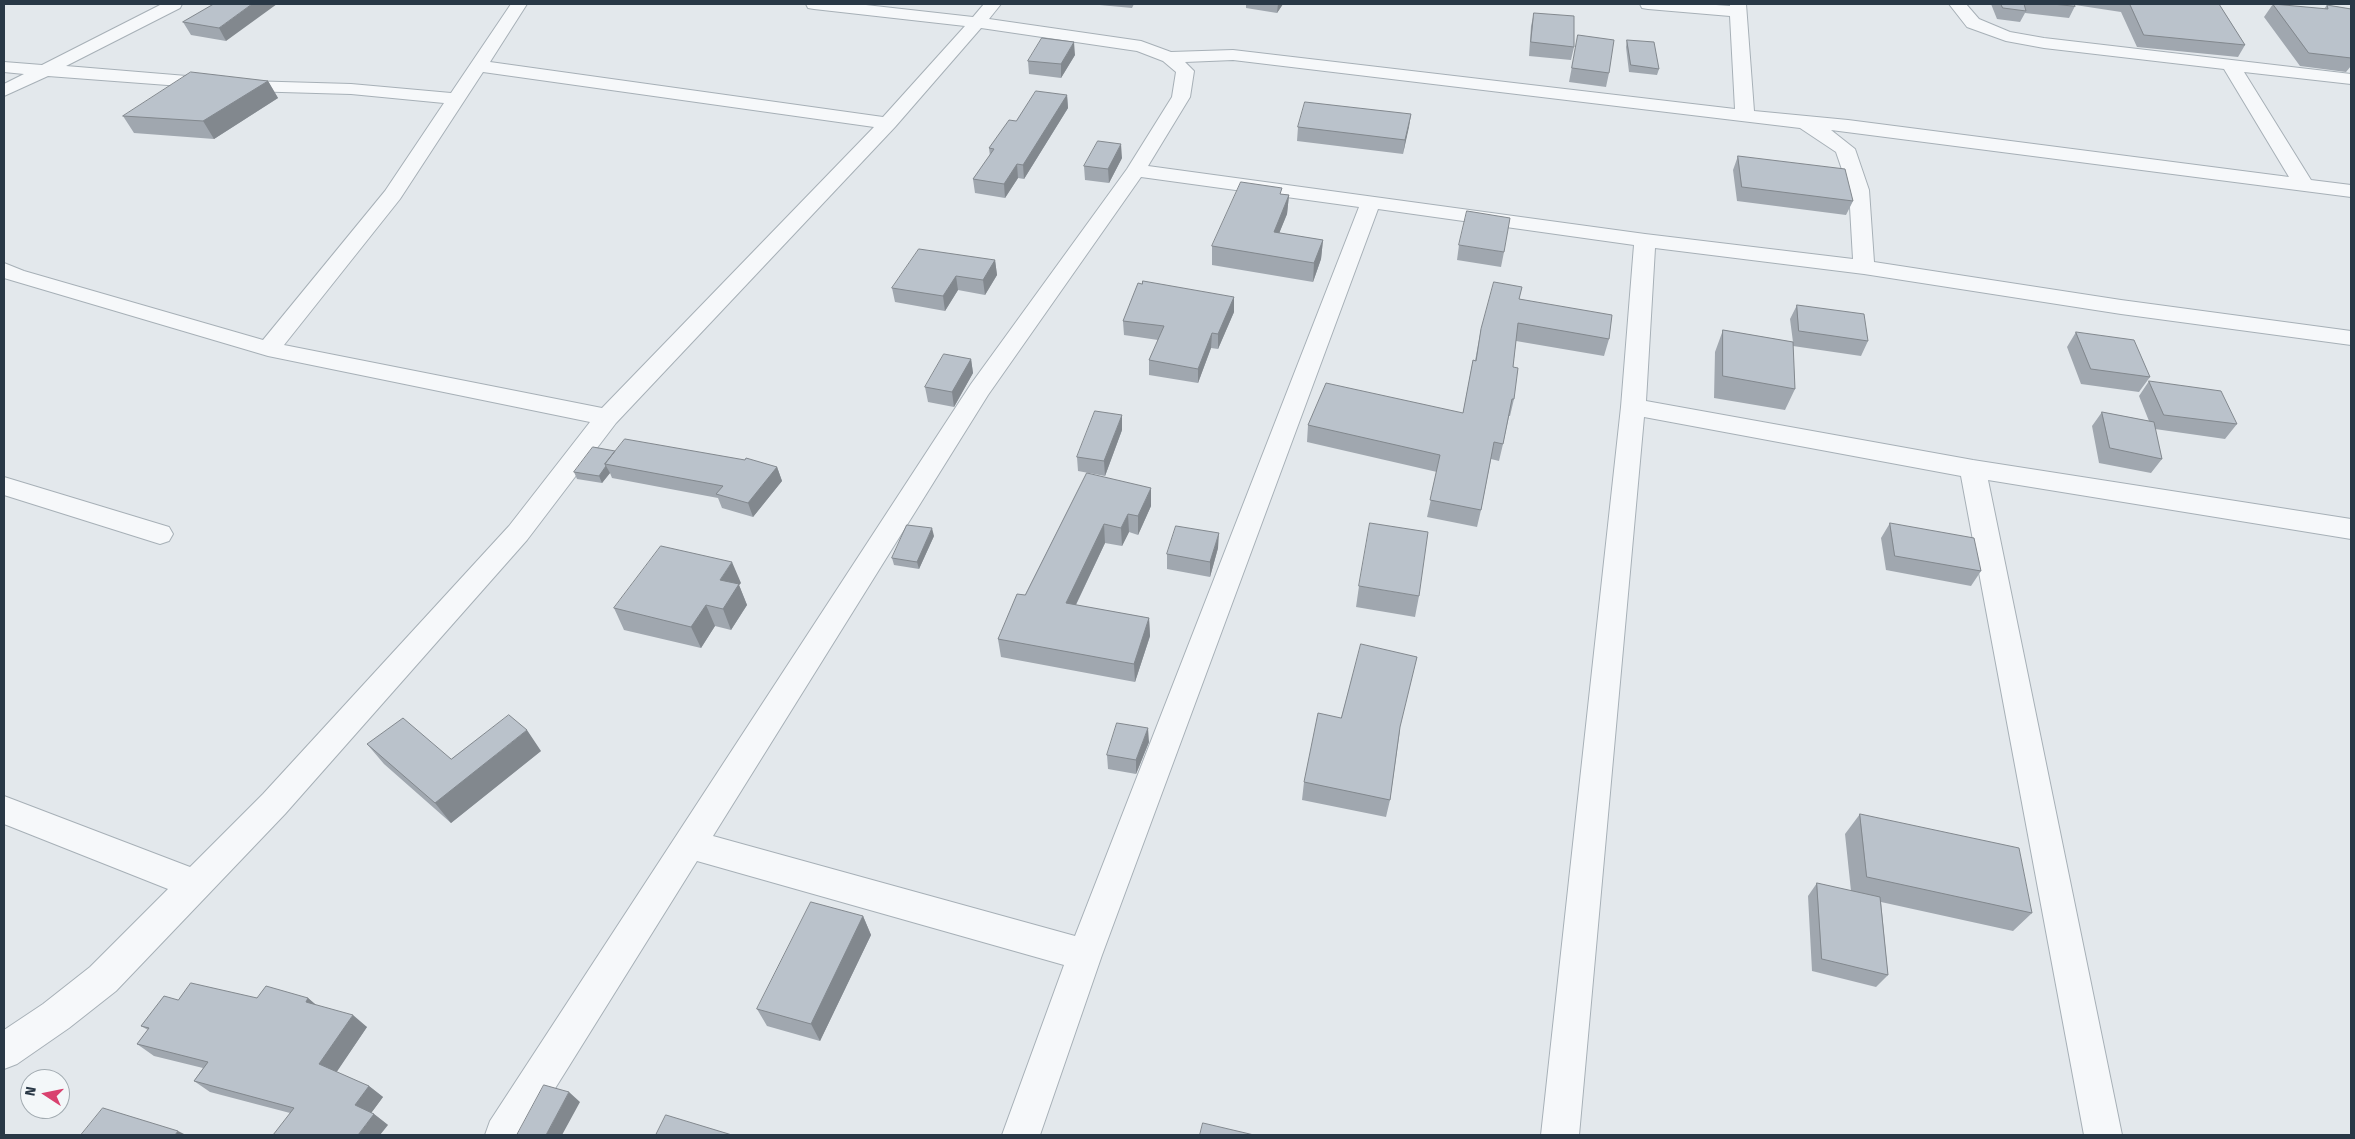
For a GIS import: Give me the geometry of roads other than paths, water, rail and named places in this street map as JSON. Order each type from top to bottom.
[{"type":"street","points":[[4,91],[174,4]]},
{"type":"street","points":[[268,349],[393,195],[480,66],[519,4]]},
{"type":"street","points":[[504,1135],[979,390],[1136,170],[1181,97],[1185,71],[1169,57],[1141,46],[984,13],[814,4]]},
{"type":"street","points":[[1648,4],[1738,8],[1745,116]]},
{"type":"street","points":[[1957,4],[1973,23],[2006,36],[2044,43],[2351,79]]},
{"type":"street","points":[[4,1051],[56,1016],[103,979],[274,804],[518,532],[607,416],[888,123],[984,13]]},
{"type":"street","points":[[1169,57],[1233,55],[1796,122],[1848,126],[2351,190]]},
{"type":"street","points":[[2230,64],[2304,184]]},
{"type":"street","points":[[480,66],[888,123]]},
{"type":"street","points":[[4,68],[248,86],[351,89],[458,99]]},
{"type":"street","points":[[1796,122],[1818,130],[1845,149],[1859,190],[1864,267]]},
{"type":"street","points":[[1136,170],[1370,204],[1864,267],[2084,302],[2351,338]]},
{"type":"street","points":[[1021,1135],[1085,955],[1370,204]]},
{"type":"street","points":[[1560,1135],[1633,407],[1644,240]]},
{"type":"street","points":[[8,276],[268,349],[607,416]]},
{"type":"street","points":[[1633,407],[1973,469],[2351,529]]},
{"type":"street","points":[[1973,469],[2103,1135]]},
{"type":"street","points":[[4,486],[160,534]]},
{"type":"street","points":[[4,810],[196,885]]},
{"type":"street","points":[[690,844],[1085,955]]}]
